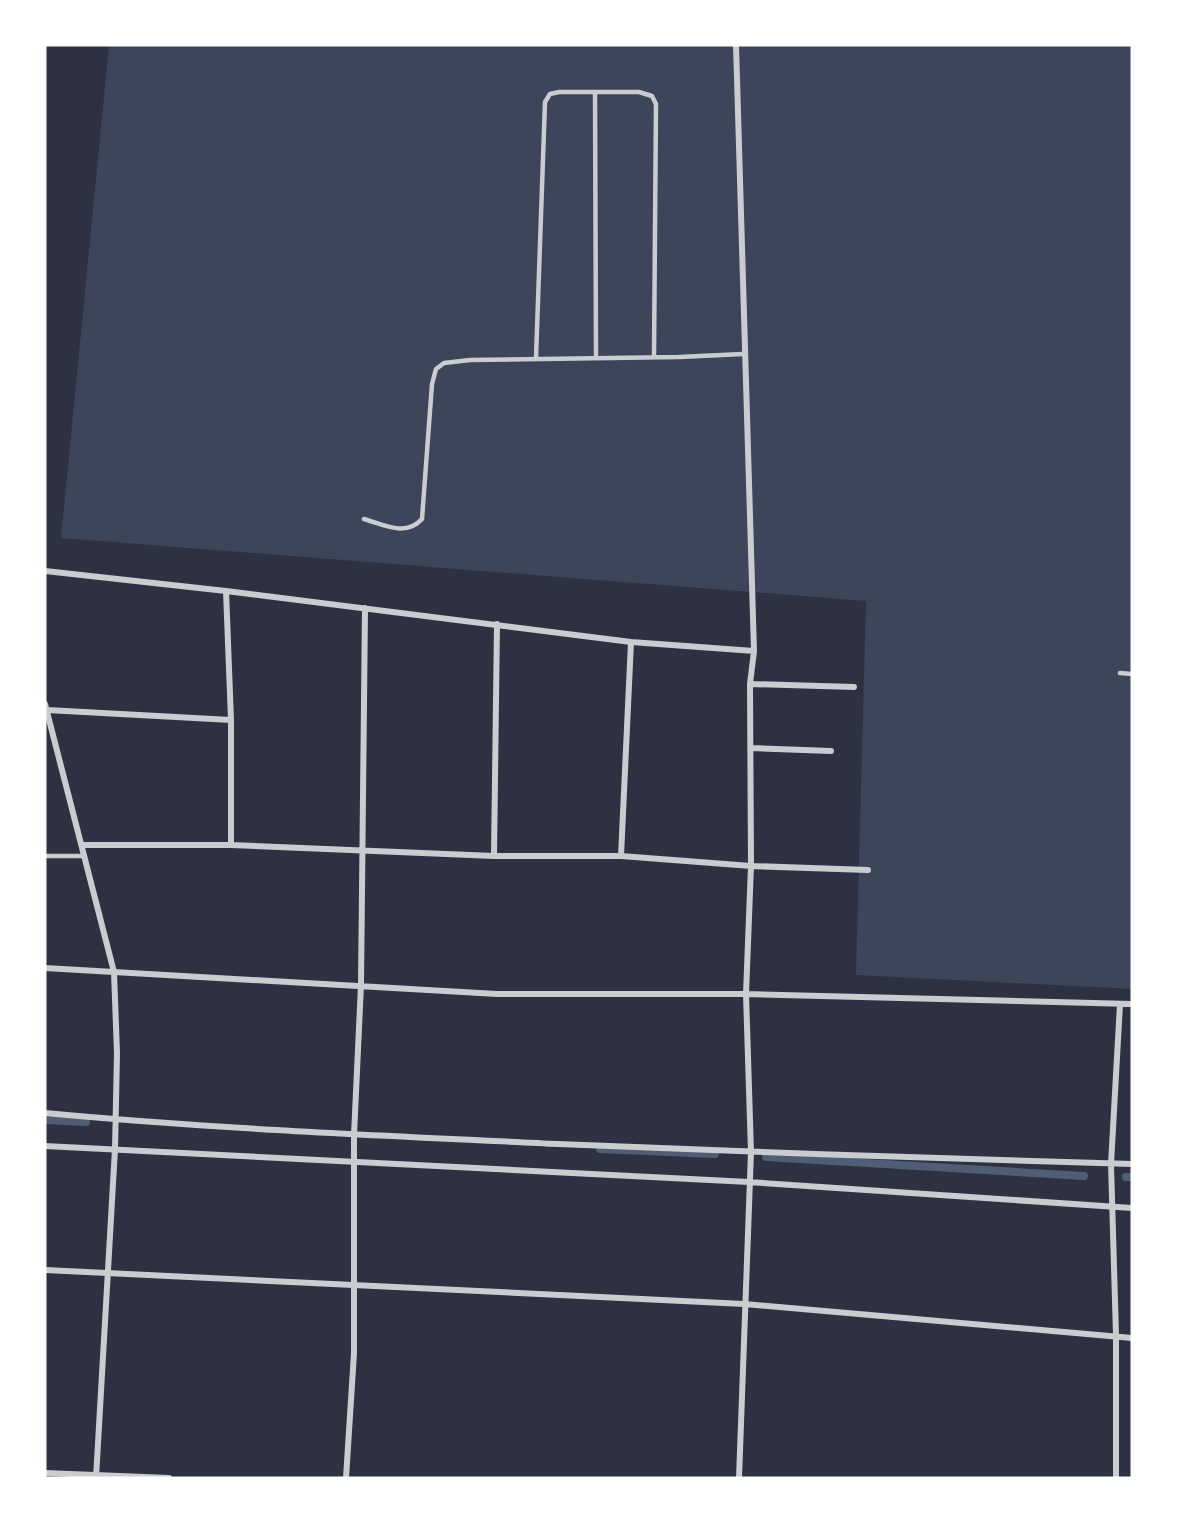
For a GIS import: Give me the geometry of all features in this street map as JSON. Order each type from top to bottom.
[{"type":"street","points":[[736,45],[753,651],[750,684],[751,866],[746,994],[751,1152],[739,1478]]},
{"type":"street","points":[[45,571],[226,591],[631,642],[753,651]]},
{"type":"street","points":[[226,591],[231,720],[231,845]]},
{"type":"street","points":[[346,1478],[354,1353],[354,1135],[361,985],[365,608]]},
{"type":"street","points":[[494,856],[497,624]]},
{"type":"street","points":[[621,856],[631,642]]},
{"type":"street","points":[[750,684],[854,687]]},
{"type":"street","points":[[96,1477],[115,1149],[117,1053],[114,972],[46,707],[231,720]]},
{"type":"street","points":[[751,748],[831,751]]},
{"type":"street","points":[[82,844],[231,845],[494,856],[621,856],[751,866],[868,870]]},
{"type":"street","points":[[45,968],[497,994],[746,994],[1132,1005]]},
{"type":"street","points":[[1116,1478],[1116,1335],[1111,1164],[1120,1004]]},
{"type":"street","points":[[45,1113],[354,1135],[751,1152],[1132,1164]]},
{"type":"street","points":[[45,1146],[749,1182],[1132,1208]]},
{"type":"street","points":[[45,1270],[744,1304],[1132,1338]]},
{"type":"street","points":[[45,1473],[96,1477],[169,1478]]},
{"type":"lane","points":[[537,358],[545,102],[550,94],[559,92],[639,92],[652,96],[656,104],[654,356]]},
{"type":"lane","points":[[595,92],[596,357]]},
{"type":"lane","points":[[364,519],[404,530],[416,526],[422,519],[432,384],[436,369],[444,363],[470,360],[743,354]]},
{"type":"lane","points":[[1120,673],[1132,674]]},
{"type":"lane","points":[[45,856],[85,856]]},
{"type":"shaded area","points":[[109,45],[1132,45],[1132,989],[856,975],[866,601],[61,538]]},
{"type":"waterway","points":[[45,1120],[86,1122]]},
{"type":"waterway","points":[[600,1149],[715,1154]]},
{"type":"waterway","points":[[766,1157],[1084,1176]]},
{"type":"waterway","points":[[1126,1177],[1132,1177]]}]
